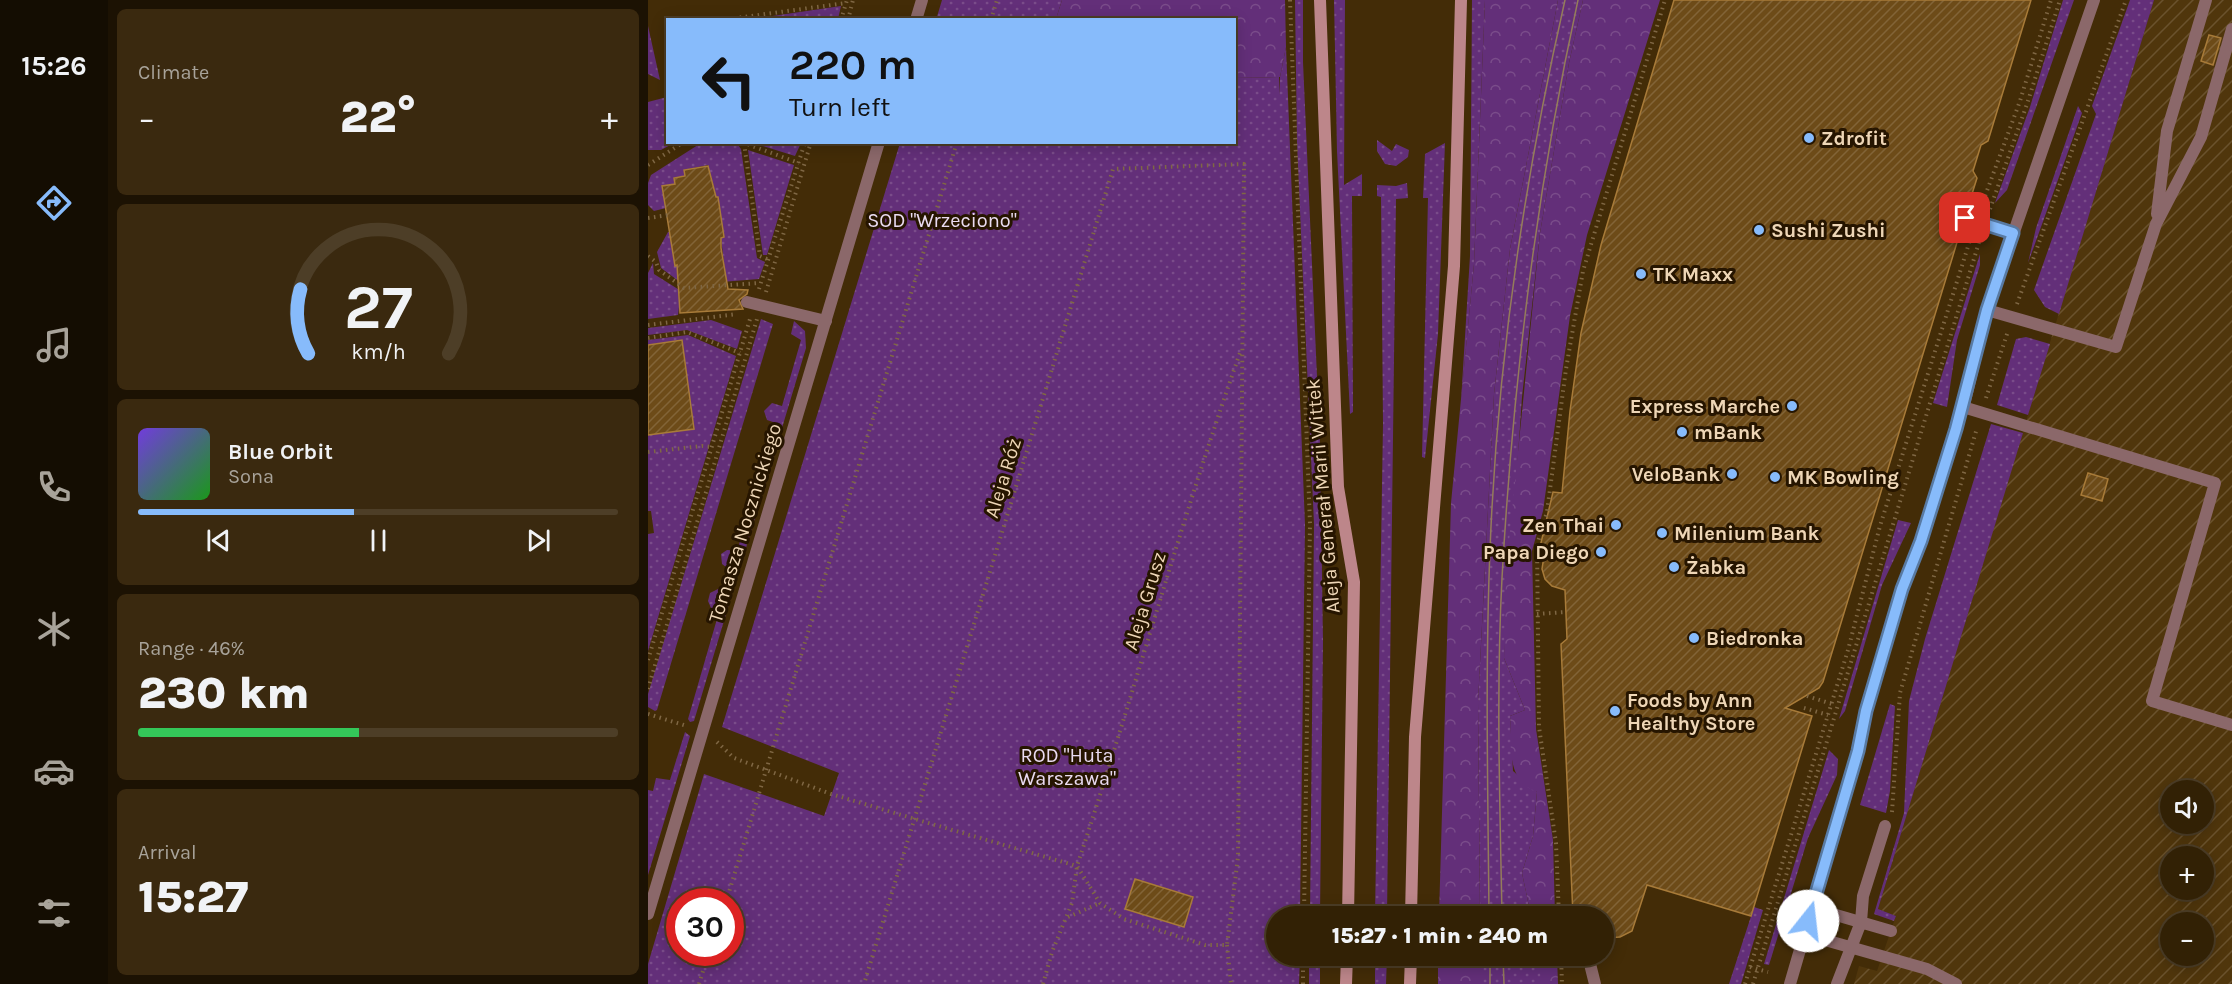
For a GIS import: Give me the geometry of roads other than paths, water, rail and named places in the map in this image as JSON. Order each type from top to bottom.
[{"type":"main road","name":"Aleja Generał Marii Wittek","points":[[1320,0],[1338,488],[1354,582],[1348,906]]},
{"type":"main road","points":[[1411,906],[1415,736],[1454,266],[1460,111],[1461,0]]},
{"type":"main road","points":[[1346,984],[1347,966]]},
{"type":"main road","points":[[1410,984],[1411,966]]},
{"type":"street","points":[[917,18],[922,0]]},
{"type":"street","points":[[1790,984],[1858,751],[1866,711],[1902,589],[1921,541],[1963,407],[1987,310],[2094,0]]},
{"type":"street","points":[[2156,224],[2167,131],[2206,0]]},
{"type":"street","points":[[1987,310],[2116,347],[2156,224],[2200,137],[2232,29]]},
{"type":"street","name":"Tomasza Nocznickiego","points":[[648,914],[878,144]]},
{"type":"street","points":[[1975,221],[2013,233]]},
{"type":"street","points":[[755,303],[826,321]]},
{"type":"street","points":[[1963,407],[2214,483],[2152,700],[2232,725]]},
{"type":"street","points":[[1837,984],[1861,922],[1863,896],[1885,826]]},
{"type":"street","points":[[1812,908],[1891,931]]},
{"type":"street","points":[[1804,934],[1927,969],[1956,984]]},
{"type":"street","points":[[1590,966],[1595,984]]},
{"type":"tram line","points":[[1489,906],[1488,596],[1499,412],[1525,205],[1565,0]]},
{"type":"tram line","points":[[1502,906],[1499,663],[1502,578],[1513,432],[1538,215],[1578,0]]},
{"type":"tram line","points":[[1490,966],[1490,984]]},
{"type":"tram line","points":[[1503,966],[1504,984]]},
{"type":"place","name":"Zdrofit","points":[[1809,138]]},
{"type":"place","name":"Sushi Zushi","points":[[1759,230]]},
{"type":"place","name":"TK Maxx","points":[[1641,274]]},
{"type":"place","name":"Express Marche","points":[[1792,406]]},
{"type":"place","name":"mBank","points":[[1682,432]]},
{"type":"place","name":"VeloBank","points":[[1732,474]]},
{"type":"place","name":"MK Bowling","points":[[1775,477]]},
{"type":"place","name":"Zen Thai","points":[[1616,525]]},
{"type":"place","name":"Milenium Bank","points":[[1662,533]]},
{"type":"place","name":"Papa Diego","points":[[1601,552]]},
{"type":"place","name":"Żabka","points":[[1674,567]]},
{"type":"place","name":"Biedronka","points":[[1694,638]]},
{"type":"place","name":"Foods by Ann Healthy Store","points":[[1615,711]]},
{"type":"park label","name":"SOD \"Wrzeciono\"","points":[[942,220]]},
{"type":"park label","name":"ROD \"Huta Warszawa\"","points":[[1067,766]]}]
